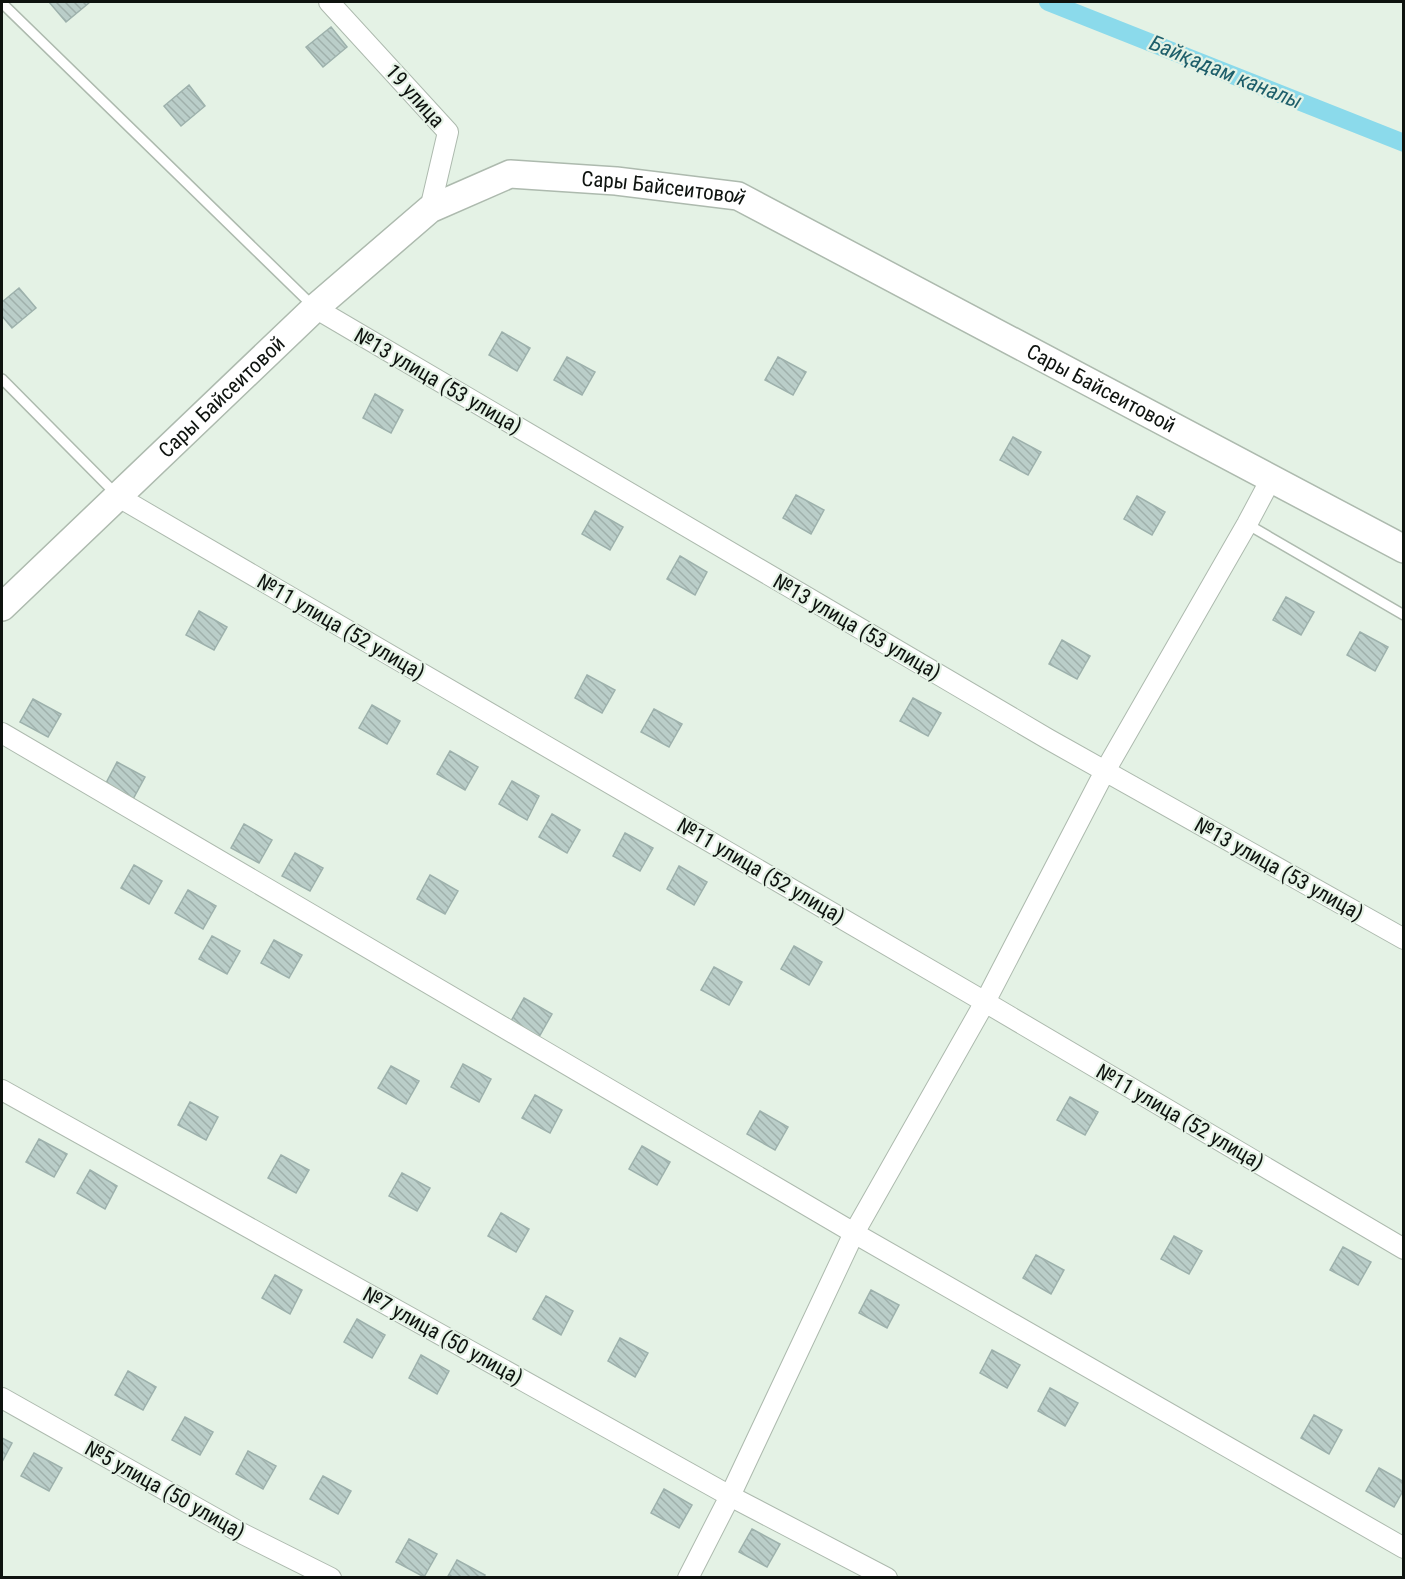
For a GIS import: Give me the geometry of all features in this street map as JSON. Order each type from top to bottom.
[{"type":"street","name":"19 улица","points":[[329,2],[448,132],[430,209]]},
{"type":"street","name":"Сары Байсеитовой","points":[[2,607],[315,308],[430,209],[510,174],[616,181],[738,196],[1404,549]]},
{"type":"street","name":"№13 улица (53 улица)","points":[[315,308],[1048,739],[1404,939]]},
{"type":"street","points":[[688,1578],[730,1496],[854,1233],[985,1002],[1105,771],[1271,479]]},
{"type":"street","name":"№11 улица (52 улица)","points":[[117,496],[1404,1249]]},
{"type":"street","points":[[2,733],[854,1233],[1404,1548]]},
{"type":"street","name":"№7 улица (50 улица)","points":[[2,1090],[730,1496],[887,1578]]},
{"type":"street","name":"№5 улица (50 улица)","points":[[2,1398],[243,1534],[331,1578]]},
{"type":"lane","points":[[2,3],[315,308]]},
{"type":"lane","points":[[2,379],[117,496]]},
{"type":"lane","points":[[1247,524],[1404,615]]},
{"type":"building","points":[[49,2],[90,2],[66,22]]},
{"type":"building","points":[[331,27],[347,47],[323,67],[306,47]]},
{"type":"building","points":[[189,85],[205,106],[181,126],[164,106]]},
{"type":"building","points":[[19,288],[36,308],[12,328],[2,316],[2,302]]},
{"type":"building","points":[[502,332],[530,348],[517,371],[489,355]]},
{"type":"building","points":[[567,357],[595,372],[582,395],[554,380]]},
{"type":"building","points":[[778,357],[806,372],[793,395],[765,380]]},
{"type":"building","points":[[375,394],[403,410],[391,433],[363,418]]},
{"type":"building","points":[[1013,437],[1041,452],[1028,475],[1000,460]]},
{"type":"building","points":[[796,495],[824,510],[811,534],[783,518]]},
{"type":"building","points":[[1137,496],[1165,512],[1152,535],[1124,519]]},
{"type":"building","points":[[595,511],[623,527],[610,550],[582,534]]},
{"type":"building","points":[[680,556],[707,572],[695,595],[667,579]]},
{"type":"building","points":[[1286,597],[1314,612],[1301,635],[1273,620]]},
{"type":"building","points":[[199,611],[227,627],[214,650],[186,635]]},
{"type":"building","points":[[1360,632],[1388,647],[1375,671],[1347,655]]},
{"type":"building","points":[[1062,640],[1090,656],[1077,679],[1049,664]]},
{"type":"building","points":[[587,675],[615,690],[602,713],[575,698]]},
{"type":"building","points":[[913,698],[941,713],[928,736],[900,721]]},
{"type":"building","points":[[33,699],[61,714],[48,737],[20,722]]},
{"type":"building","points":[[372,705],[400,721],[387,744],[359,728]]},
{"type":"building","points":[[654,709],[682,724],[669,747],[641,732]]},
{"type":"building","points":[[450,751],[478,767],[465,790],[437,774]]},
{"type":"building","points":[[117,762],[145,777],[132,801],[105,785]]},
{"type":"building","points":[[512,781],[539,796],[527,820],[499,804]]},
{"type":"building","points":[[552,814],[580,830],[567,853],[539,837]]},
{"type":"building","points":[[244,824],[272,840],[259,863],[231,848]]},
{"type":"building","points":[[625,833],[653,848],[640,871],[613,856]]},
{"type":"building","points":[[295,853],[323,868],[310,891],[282,876]]},
{"type":"building","points":[[134,865],[162,881],[149,904],[121,888]]},
{"type":"building","points":[[679,866],[707,882],[694,905],[667,889]]},
{"type":"building","points":[[430,875],[458,891],[445,914],[417,899]]},
{"type":"building","points":[[188,890],[216,906],[203,929],[175,913]]},
{"type":"building","points":[[212,936],[240,951],[227,974],[199,959]]},
{"type":"building","points":[[274,940],[302,955],[289,978],[261,963]]},
{"type":"building","points":[[794,946],[822,962],[809,985],[781,969]]},
{"type":"building","points":[[714,967],[742,982],[729,1005],[701,990]]},
{"type":"building","points":[[524,998],[552,1014],[539,1037],[511,1021]]},
{"type":"building","points":[[463,1064],[491,1079],[479,1102],[451,1087]]},
{"type":"building","points":[[391,1066],[419,1081],[406,1104],[378,1088]]},
{"type":"building","points":[[535,1095],[562,1110],[550,1133],[522,1118]]},
{"type":"building","points":[[1070,1097],[1098,1112],[1085,1135],[1057,1120]]},
{"type":"building","points":[[190,1102],[218,1117],[206,1140],[178,1125]]},
{"type":"building","points":[[760,1111],[788,1127],[775,1150],[747,1134]]},
{"type":"building","points":[[39,1139],[67,1154],[54,1177],[26,1162]]},
{"type":"building","points":[[642,1146],[670,1162],[657,1185],[629,1169]]},
{"type":"building","points":[[281,1155],[309,1170],[296,1193],[268,1178]]},
{"type":"building","points":[[90,1170],[117,1186],[105,1209],[77,1193]]},
{"type":"building","points":[[402,1173],[430,1188],[417,1211],[389,1196]]},
{"type":"building","points":[[501,1213],[529,1229],[516,1252],[488,1236]]},
{"type":"building","points":[[1174,1236],[1202,1251],[1189,1274],[1161,1259]]},
{"type":"building","points":[[1343,1247],[1371,1262],[1358,1285],[1330,1270]]},
{"type":"building","points":[[1036,1255],[1064,1270],[1051,1294],[1023,1278]]},
{"type":"building","points":[[275,1275],[302,1290],[290,1314],[262,1298]]},
{"type":"building","points":[[871,1290],[899,1305],[887,1328],[859,1313]]},
{"type":"building","points":[[546,1296],[573,1311],[561,1335],[533,1319]]},
{"type":"building","points":[[357,1319],[385,1335],[372,1358],[344,1342]]},
{"type":"building","points":[[620,1338],[648,1353],[635,1377],[608,1361]]},
{"type":"building","points":[[992,1350],[1020,1365],[1007,1388],[980,1373]]},
{"type":"building","points":[[421,1355],[449,1371],[437,1394],[409,1378]]},
{"type":"building","points":[[128,1371],[156,1387],[143,1410],[115,1395]]},
{"type":"building","points":[[1050,1388],[1078,1403],[1065,1426],[1038,1411]]},
{"type":"building","points":[[1314,1415],[1342,1430],[1329,1454],[1301,1438]]},
{"type":"building","points":[[185,1417],[213,1432],[200,1455],[172,1440]]},
{"type":"building","points":[[2,1438],[12,1443],[2,1462]]},
{"type":"building","points":[[248,1451],[276,1466],[263,1489],[236,1474]]},
{"type":"building","points":[[34,1453],[62,1468],[49,1491],[21,1476]]},
{"type":"building","points":[[1379,1468],[1404,1482],[1404,1489],[1394,1507],[1366,1491]]},
{"type":"building","points":[[323,1476],[351,1491],[338,1514],[310,1499]]},
{"type":"building","points":[[664,1489],[692,1505],[679,1528],[651,1513]]},
{"type":"building","points":[[752,1529],[780,1544],[767,1567],[739,1552]]},
{"type":"building","points":[[409,1539],[437,1554],[424,1577],[396,1562]]},
{"type":"building","points":[[457,1560],[485,1575],[483,1578],[447,1578]]},
{"type":"waterway","name":"Байқадам каналы","points":[[1048,2],[1404,143]]}]
